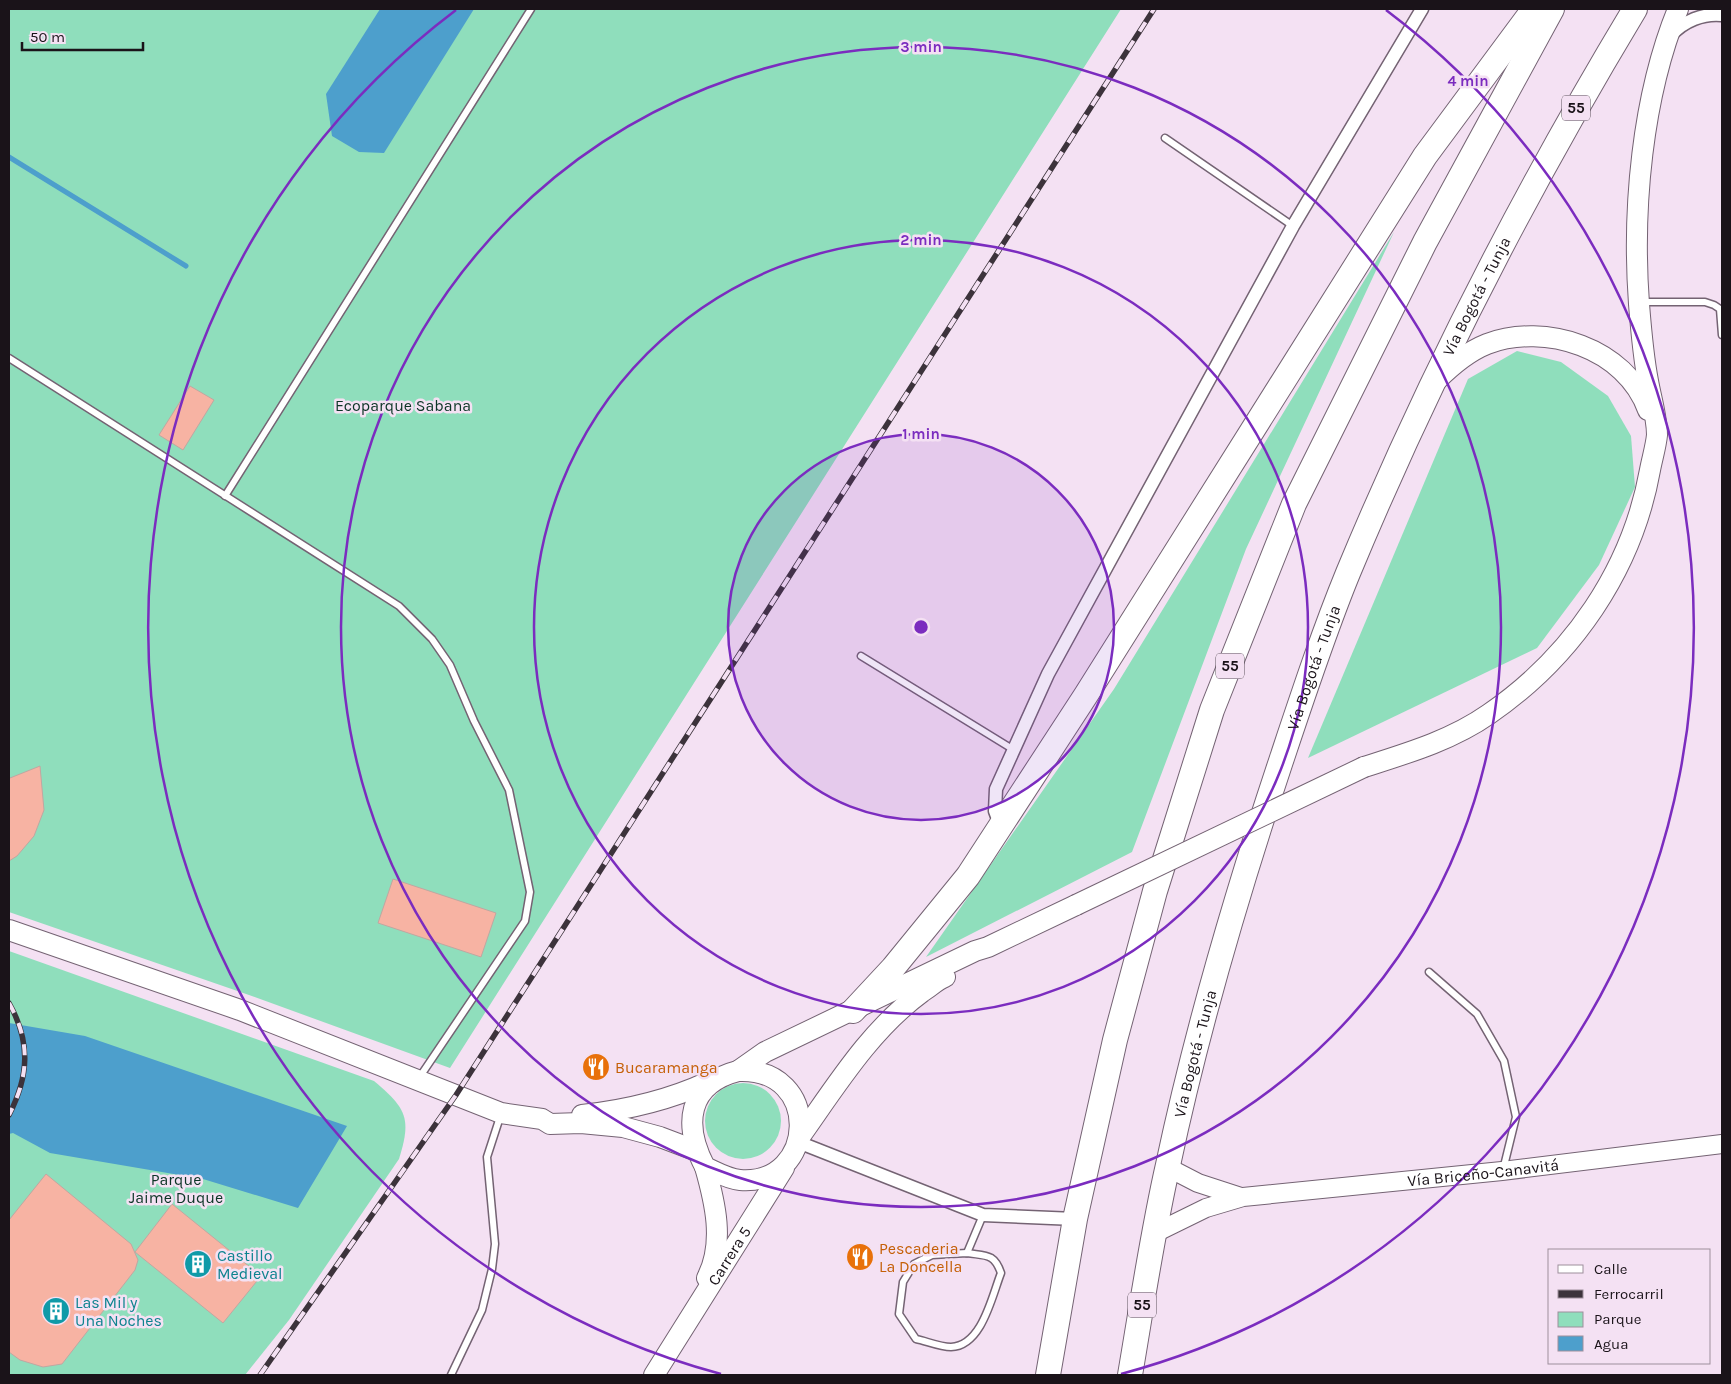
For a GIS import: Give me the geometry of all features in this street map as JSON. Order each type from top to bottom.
[{"type":"highway","points":[[852,1011],[932,923],[1001,827],[1425,156],[1534,9]]},
{"type":"highway","name":"55","points":[[1048,1375],[1076,1219],[1117,1031],[1155,891],[1212,710],[1294,504],[1424,242],[1552,9]]},
{"type":"highway","name":"Vía Bogotá - Tunja","points":[[1130,1375],[1153,1234],[1167,1166],[1184,1094],[1245,869],[1347,575],[1429,388],[1521,208],[1588,86],[1635,9]]},
{"type":"main road","points":[[542,1119],[552,1114],[580,1115],[626,1110],[678,1096],[738,1071],[764,1052],[1364,767],[1429,746],[1489,715],[1542,673],[1586,622],[1621,564],[1645,501],[1657,434],[1646,368],[1639,302],[1638,230],[1643,158],[1654,87],[1664,42],[1678,9]]},
{"type":"main road","points":[[1429,388],[1455,362],[1487,344],[1522,336],[1558,338],[1593,350],[1622,372],[1644,400],[1657,434]]},
{"type":"main road","points":[[9,930],[240,1010],[419,1079],[501,1113],[542,1119],[550,1124],[581,1123],[623,1127],[660,1137],[701,1159],[728,1177],[750,1180],[773,1173],[796,1146],[852,1064],[880,1029],[906,1004],[941,978],[979,961],[988,947]]},
{"type":"main road","points":[[738,1071],[760,1072],[770,1076],[787,1088],[795,1102],[800,1117],[796,1146]]},
{"type":"main road","points":[[701,1159],[691,1125],[692,1112],[697,1100],[715,1079]]},
{"type":"main road","name":"Vía Briceño-Canavitá","points":[[1244,1197],[1502,1171],[1722,1144]]},
{"type":"main road","name":"Carrera 5","points":[[654,1375],[796,1146]]},
{"type":"main road","name":"Carrera 5","points":[[669,1353],[714,1264],[717,1232],[714,1198],[701,1159]]},
{"type":"main road","points":[[1167,1166],[1205,1186],[1244,1197]]},
{"type":"main road","points":[[1153,1234],[1197,1212],[1244,1197]]},
{"type":"street","points":[[1001,827],[995,811],[996,789],[1048,674],[1294,226],[1422,9]]},
{"type":"street","points":[[1664,42],[1679,26],[1698,17],[1722,15]]},
{"type":"street","points":[[796,1146],[983,1215],[1076,1219]]},
{"type":"lane","points":[[225,496],[530,9]]},
{"type":"lane","points":[[1165,138],[1294,226]]},
{"type":"lane","points":[[1639,302],[1705,302],[1714,304],[1720,310],[1722,335]]},
{"type":"lane","points":[[9,358],[399,606],[432,639],[450,665],[474,721],[509,790],[530,892],[525,921],[419,1079]]},
{"type":"lane","points":[[861,656],[1014,750]]},
{"type":"lane","points":[[1429,972],[1476,1014],[1504,1061],[1516,1117],[1502,1171]]},
{"type":"lane","points":[[451,1375],[482,1310],[492,1270],[495,1244],[487,1157],[501,1113]]},
{"type":"lane","points":[[967,1253],[983,1215]]},
{"type":"lane","points":[[967,1253],[990,1256],[997,1262],[1002,1273],[979,1331],[968,1340],[952,1347],[916,1339],[899,1314],[902,1282],[914,1264],[932,1255],[967,1253]]},
{"type":"green space","name":"Ecoparque Sabana","points":[[9,9],[1121,9],[450,1068],[249,995],[9,912]]},
{"type":"green space","points":[[1394,232],[1246,549],[1132,852],[926,957],[1114,689]]},
{"type":"green space","points":[[1517,351],[1561,362],[1608,396],[1631,436],[1635,487],[1599,565],[1537,648],[1308,758],[1468,379]]},
{"type":"green space","name":"Parque Jaime Duque","points":[[9,951],[374,1081],[385,1090],[399,1107],[405,1123],[405,1133],[399,1159],[289,1320],[245,1375],[9,1375]]},
{"type":"green space","points":[[743,1083],[757,1086],[770,1094],[778,1107],[781,1121],[778,1135],[770,1148],[757,1156],[743,1159],[729,1156],[716,1148],[708,1135],[705,1121],[708,1107],[716,1094],[729,1086]]},
{"type":"water","points":[[380,9],[474,9],[384,153],[359,152],[332,136],[326,94]]},
{"type":"water","points":[[9,1023],[85,1036],[347,1126],[298,1208],[203,1179],[50,1153],[13,1133],[9,1134]]},
{"type":"building","points":[[190,386],[214,400],[183,450],[159,435]]},
{"type":"building","points":[[40,766],[44,810],[34,836],[17,856],[9,861],[9,776],[10,778]]},
{"type":"building","points":[[393,879],[496,913],[481,957],[378,923]]},
{"type":"building","name":"Las Mil y Una Noches","points":[[46,1174],[131,1244],[138,1260],[135,1270],[62,1364],[43,1367],[20,1360],[9,1352],[9,1220]]},
{"type":"building","name":"Castillo Medieval","points":[[172,1204],[261,1276],[223,1323],[135,1252]]},
{"type":"waterway","points":[[9,157],[186,266]]},
{"type":"railway","points":[[260,1375],[456,1095],[1154,9]]},
{"type":"railway","points":[[9,1003],[21,1031],[25,1059],[21,1087],[9,1115]]},
{"type":"place","name":"Bucaramanga","points":[[596,1067]]},
{"type":"place","name":"Pescaderia La Doncella","points":[[860,1257]]},
{"type":"place","name":"Castillo Medieval","points":[[198,1264]]},
{"type":"place","name":"Las Mil y Una Noches","points":[[56,1311]]}]
